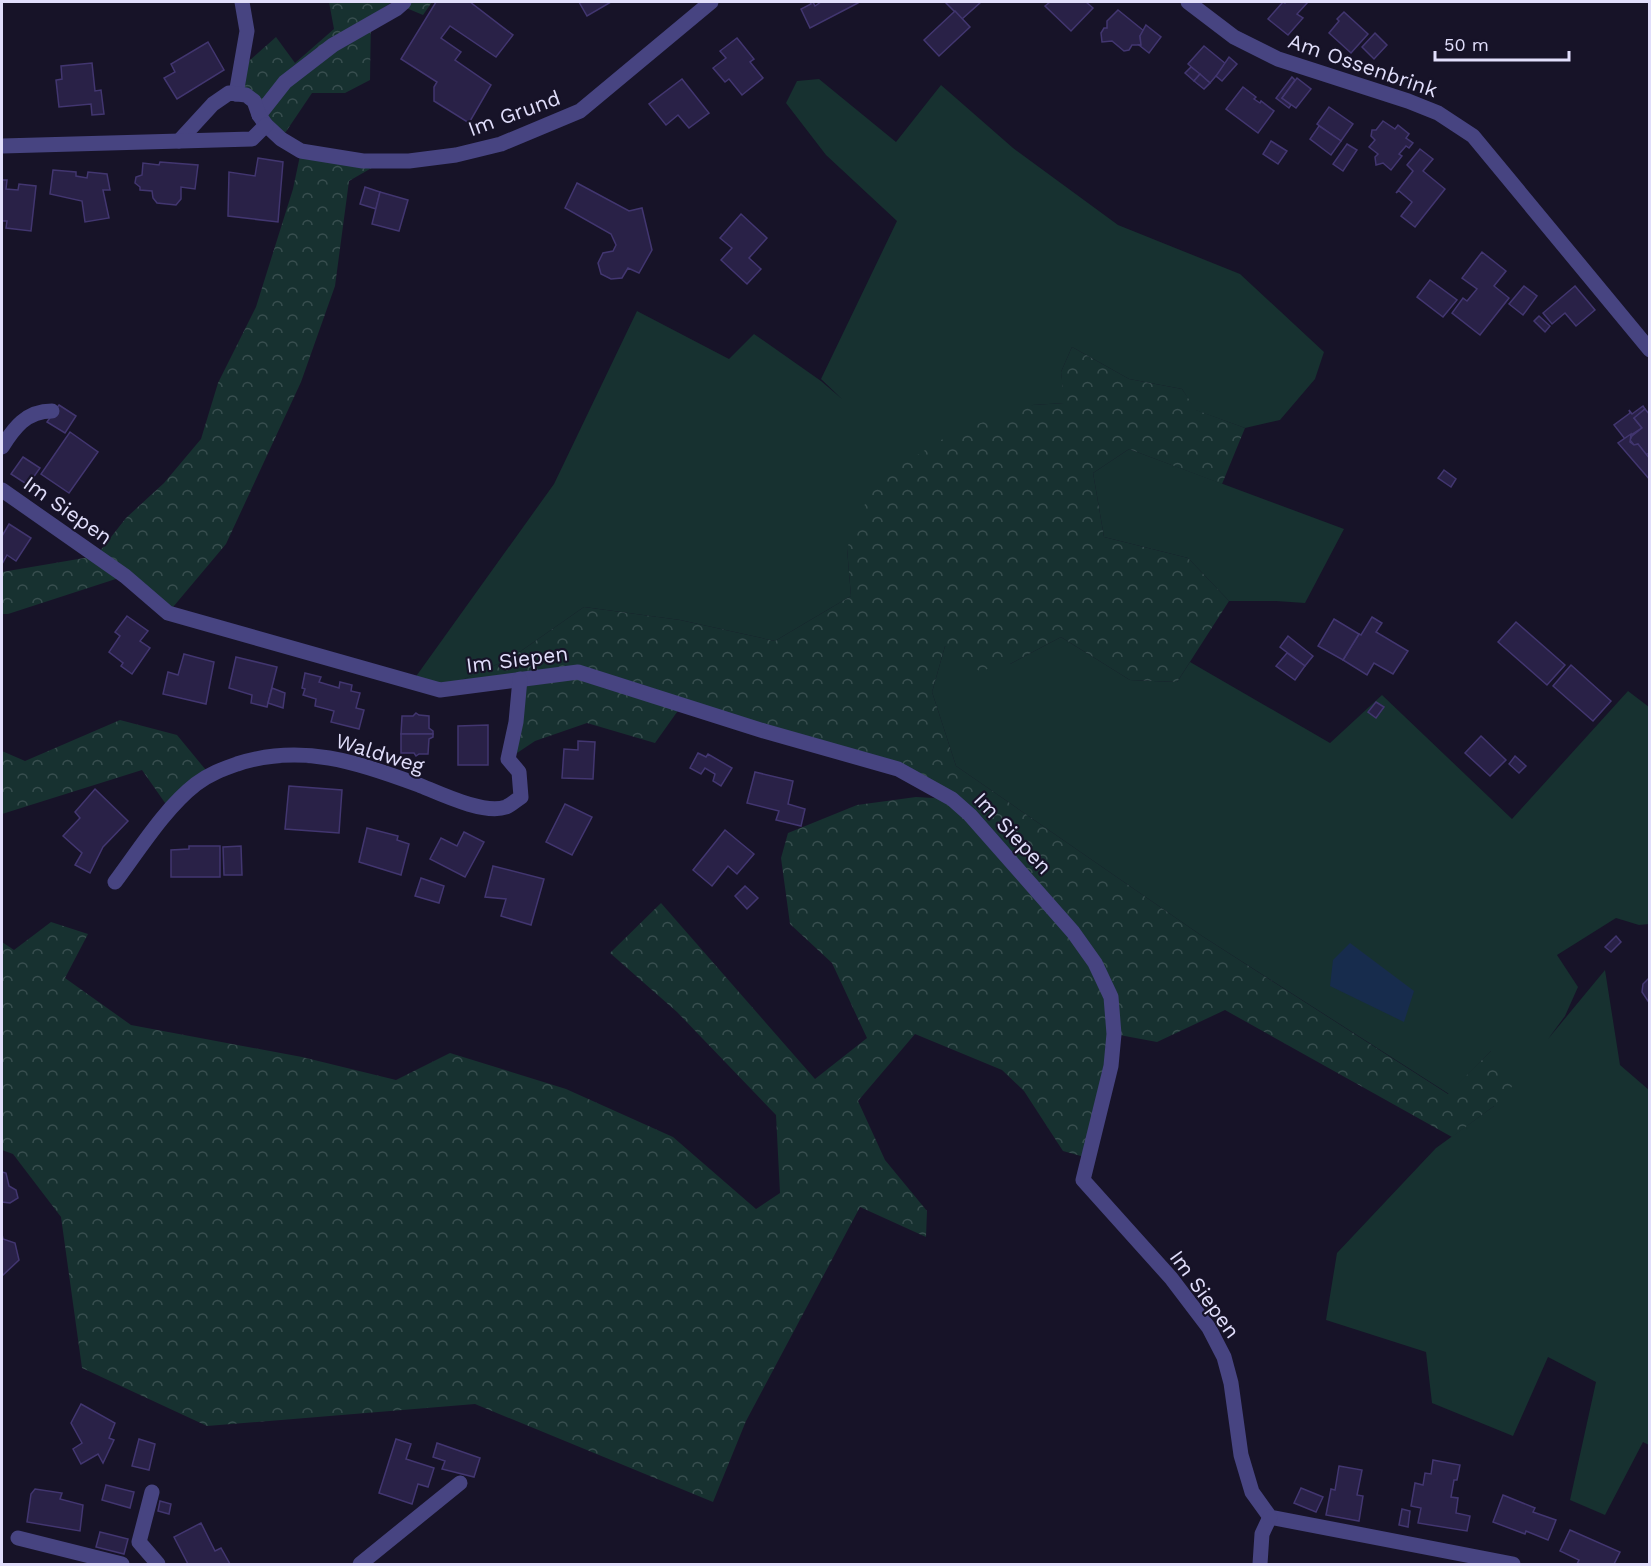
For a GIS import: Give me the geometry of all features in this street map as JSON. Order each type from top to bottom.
[{"type":"street","points":[[178,141],[213,104],[229,93],[236,94],[247,31],[242,2]]},
{"type":"street","points":[[2,146],[252,139],[285,82],[333,45],[396,9],[404,2]]},
{"type":"street","name":"Im Grund","points":[[236,94],[246,95],[254,101],[263,120],[281,139],[301,151],[363,161],[409,161],[456,155],[501,144],[580,111],[711,2]]},
{"type":"street","name":"Am Ossenbrink","points":[[1188,2],[1234,37],[1278,59],[1408,100],[1438,113],[1473,136],[1650,350]]},
{"type":"street","points":[[2,447],[15,427],[27,417],[42,411],[52,411]]},
{"type":"street","name":"Im Siepen","points":[[2,490],[125,576],[168,613],[441,690],[578,672],[764,731],[898,769],[952,799],[970,815],[1073,932],[1095,963],[1111,998],[1114,1034],[1110,1066],[1083,1180],[1172,1278],[1209,1328],[1224,1357],[1231,1383],[1241,1455],[1252,1492],[1270,1517]]},
{"type":"street","name":"Waldweg","points":[[115,882],[171,810],[195,785],[222,770],[258,757],[287,754],[319,756],[349,762],[417,785],[455,801],[479,807],[504,808],[521,797],[519,772],[508,759],[516,722],[520,679]]},
{"type":"street","points":[[360,1564],[460,1483]]},
{"type":"street","points":[[152,1492],[139,1542],[158,1564]]},
{"type":"street","points":[[1260,1564],[1262,1534],[1270,1517],[1513,1564]]},
{"type":"street","points":[[18,1538],[122,1564]]},
{"type":"green space","points":[[329,2],[392,2],[371,16],[370,80],[345,93],[312,93],[281,139],[236,94],[241,68],[276,37],[295,63],[334,29]]},
{"type":"green space","points":[[392,2],[432,2],[423,15]]},
{"type":"green space","points":[[819,79],[896,142],[941,85],[1013,148],[1118,225],[1240,274],[1324,352],[1315,379],[1280,420],[1245,428],[1195,410],[1182,389],[1129,379],[1072,347],[1061,372],[1065,403],[1033,405],[847,548],[851,596],[775,641],[680,620],[584,607],[511,658],[440,690],[412,682],[554,484],[637,311],[729,359],[754,334],[821,381],[842,399],[821,379],[897,221],[826,155],[786,103],[797,81]]},
{"type":"green space","points":[[301,151],[382,162],[349,181],[335,286],[301,382],[226,544],[168,613],[125,576],[2,614],[2,572],[96,556],[126,518],[164,483],[201,439],[218,383],[256,307],[293,189]]},
{"type":"green space","points":[[1072,347],[1129,379],[1182,389],[1196,410],[1245,428],[1222,484],[1129,449],[1093,473],[1104,537],[1188,558],[1229,601],[1177,682],[1130,680],[1061,637],[1010,664],[979,671],[945,646],[932,692],[956,766],[1202,936],[1448,1094],[1491,1051],[1519,1079],[1494,1106],[1452,1137],[1225,1010],[1157,1042],[1114,1034],[1088,1158],[1063,1151],[1024,1091],[1002,1070],[915,1034],[858,1101],[885,1160],[927,1211],[926,1237],[860,1207],[746,1421],[713,1502],[475,1404],[207,1426],[82,1368],[61,1217],[13,1154],[2,1150],[2,942],[14,950],[51,922],[88,934],[65,978],[131,1025],[302,1057],[396,1080],[450,1053],[566,1089],[673,1137],[756,1209],[780,1193],[776,1115],[677,1012],[610,953],[661,903],[815,1079],[867,1038],[832,963],[790,924],[781,858],[788,833],[857,805],[916,797],[950,799],[920,780],[682,705],[655,743],[587,723],[535,741],[508,759],[519,683],[440,690],[511,658],[584,607],[680,620],[775,641],[851,596],[847,548],[874,482],[954,432],[1033,405],[1064,403],[1061,372]]},
{"type":"green space","points":[[1129,449],[1344,529],[1305,603],[1229,601],[1188,558],[1104,537],[1093,473]]},
{"type":"green space","points":[[1061,637],[1130,680],[1177,682],[1190,662],[1330,743],[1382,695],[1512,819],[1628,691],[1649,707],[1649,924],[1639,925],[1616,918],[1557,955],[1578,987],[1565,1016],[1548,1039],[1605,970],[1620,1065],[1649,1090],[1649,1445],[1643,1442],[1605,1515],[1570,1500],[1596,1382],[1548,1357],[1513,1436],[1432,1403],[1426,1352],[1326,1320],[1337,1253],[1436,1148],[1494,1106],[1491,1051],[1449,1094],[1202,936],[956,766],[932,692],[945,646],[1010,664]]},
{"type":"green space","points":[[120,720],[177,735],[210,775],[170,810],[142,770],[2,814],[2,751],[25,761]]},
{"type":"water","points":[[1350,943],[1414,991],[1404,1022],[1330,986],[1333,960]]},
{"type":"building","points":[[436,2],[470,2],[513,35],[496,57],[450,26],[441,38],[461,52],[455,60],[491,85],[469,123],[434,101],[434,87],[437,82],[401,59]]},
{"type":"building","points":[[579,2],[611,2],[587,16]]},
{"type":"building","points":[[810,2],[813,2],[815,6],[821,2],[858,3],[810,28],[801,9],[811,4]]},
{"type":"building","points":[[945,2],[981,2],[962,19]]},
{"type":"building","points":[[1050,2],[1086,2],[1093,8],[1071,31],[1045,6]]},
{"type":"building","points":[[1283,2],[1308,2],[1297,14],[1303,18],[1288,35],[1268,19]]},
{"type":"building","points":[[1118,10],[1144,31],[1140,36],[1141,45],[1132,45],[1129,50],[1124,51],[1112,41],[1102,42],[1101,33],[1104,28],[1107,28],[1107,21]]},
{"type":"building","points":[[955,11],[970,27],[939,56],[924,40]]},
{"type":"building","points":[[1344,12],[1368,34],[1351,53],[1329,33]]},
{"type":"building","points":[[1146,25],[1161,37],[1149,53],[1139,45],[1141,45],[1140,36]]},
{"type":"building","points":[[1375,33],[1387,45],[1374,59],[1362,47]]},
{"type":"building","points":[[737,38],[754,59],[750,62],[763,78],[742,95],[729,79],[725,82],[713,68],[726,58],[720,51]]},
{"type":"building","points":[[208,42],[224,70],[177,99],[164,78],[175,72],[171,64]]},
{"type":"building","points":[[1204,46],[1226,64],[1210,83],[1188,64]]},
{"type":"building","points":[[1229,57],[1237,64],[1222,81],[1216,76]]},
{"type":"building","points":[[92,63],[95,91],[101,90],[104,114],[92,115],[91,104],[59,107],[56,80],[62,79],[61,66]]},
{"type":"building","points":[[1191,67],[1200,74],[1194,81],[1185,73]]},
{"type":"building","points":[[1200,74],[1210,83],[1204,89],[1194,81]]},
{"type":"building","points":[[1292,77],[1295,80],[1282,98],[1291,105],[1289,108],[1276,98]]},
{"type":"building","points":[[1297,78],[1311,89],[1296,108],[1282,98]]},
{"type":"building","points":[[682,79],[709,113],[689,128],[678,115],[666,125],[649,104]]},
{"type":"building","points":[[1243,87],[1256,97],[1254,99],[1260,103],[1261,101],[1274,111],[1258,133],[1226,109]]},
{"type":"building","points":[[1329,107],[1353,124],[1341,141],[1317,124]]},
{"type":"building","points":[[1383,121],[1395,129],[1398,125],[1409,134],[1406,138],[1413,143],[1409,148],[1406,146],[1399,154],[1402,156],[1391,170],[1383,163],[1376,165],[1375,157],[1378,154],[1369,147],[1375,140],[1371,136],[1372,130],[1376,130]]},
{"type":"building","points":[[1319,126],[1341,141],[1331,155],[1310,139]]},
{"type":"building","points":[[1271,141],[1287,151],[1278,164],[1263,154]]},
{"type":"building","points":[[1347,144],[1357,150],[1343,171],[1333,164]]},
{"type":"building","points":[[1420,149],[1433,159],[1423,171],[1445,189],[1415,227],[1401,216],[1412,202],[1399,191],[1396,193],[1413,171],[1407,165]]},
{"type":"building","points":[[258,158],[283,162],[278,222],[228,216],[229,172],[255,176]]},
{"type":"building","points":[[160,162],[198,165],[195,189],[181,187],[181,199],[176,205],[157,203],[152,191],[140,190],[135,183],[136,177],[142,175],[143,163],[159,165]]},
{"type":"building","points":[[53,170],[76,172],[76,176],[87,178],[88,172],[107,174],[110,190],[103,190],[109,218],[85,222],[82,201],[50,194]]},
{"type":"building","points":[[2,180],[7,180],[6,189],[18,190],[19,184],[36,186],[31,231],[6,228],[7,221],[2,221]]},
{"type":"building","points":[[577,183],[629,211],[642,208],[652,250],[639,273],[628,268],[622,278],[611,279],[601,274],[598,263],[603,253],[613,251],[616,245],[611,234],[565,208]]},
{"type":"building","points":[[365,187],[380,192],[376,209],[360,204]]},
{"type":"building","points":[[380,192],[408,200],[399,231],[372,224]]},
{"type":"building","points":[[741,214],[767,238],[749,258],[761,269],[747,284],[721,260],[732,248],[720,238]]},
{"type":"building","points":[[1482,252],[1506,271],[1494,286],[1509,298],[1480,335],[1452,313],[1463,298],[1467,301],[1477,289],[1462,278]]},
{"type":"building","points":[[1430,280],[1457,300],[1443,317],[1417,297]]},
{"type":"building","points":[[1524,286],[1537,296],[1523,315],[1509,304]]},
{"type":"building","points":[[1575,286],[1595,310],[1576,326],[1565,313],[1552,324],[1543,313]]},
{"type":"building","points":[[1539,316],[1550,326],[1545,332],[1534,321]]},
{"type":"building","points":[[59,405],[76,416],[65,433],[47,422]]},
{"type":"building","points":[[1643,406],[1645,409],[1634,418],[1642,428],[1625,439],[1614,425],[1630,413],[1629,410],[1632,414]]},
{"type":"building","points":[[1645,409],[1650,415],[1650,452],[1646,455],[1638,444],[1634,445],[1630,440],[1642,428],[1634,418]]},
{"type":"building","points":[[70,432],[98,452],[69,493],[41,474]]},
{"type":"building","points":[[1631,434],[1630,442],[1634,445],[1638,444],[1650,459],[1650,480],[1618,443]]},
{"type":"building","points":[[23,457],[40,468],[28,485],[11,474]]},
{"type":"building","points":[[1444,470],[1456,479],[1451,487],[1438,478]]},
{"type":"building","points":[[9,524],[31,538],[16,561],[7,555],[2,564],[2,536]]},
{"type":"building","points":[[127,616],[148,631],[140,641],[150,648],[132,674],[121,666],[123,663],[109,652],[120,636],[115,632]]},
{"type":"building","points":[[1372,617],[1382,623],[1376,632],[1408,651],[1393,674],[1374,663],[1367,675],[1343,660]]},
{"type":"building","points":[[1334,619],[1359,634],[1343,660],[1318,646]]},
{"type":"building","points":[[1516,622],[1565,665],[1547,685],[1498,642]]},
{"type":"building","points":[[1288,636],[1313,656],[1305,666],[1280,647]]},
{"type":"building","points":[[1287,653],[1305,666],[1295,680],[1276,666]]},
{"type":"building","points":[[184,654],[214,662],[206,704],[163,694],[168,672],[178,675]]},
{"type":"building","points":[[236,657],[277,667],[267,707],[251,703],[252,695],[229,688]]},
{"type":"building","points":[[1571,665],[1611,701],[1593,721],[1553,686]]},
{"type":"building","points":[[305,673],[321,677],[319,682],[339,688],[340,682],[352,685],[351,691],[360,693],[356,708],[364,710],[359,729],[331,722],[334,711],[315,706],[316,699],[303,695]]},
{"type":"building","points":[[272,688],[285,693],[283,708],[268,703]]},
{"type":"building","points":[[1376,702],[1384,707],[1376,718],[1368,712]]},
{"type":"building","points":[[416,713],[429,716],[429,728],[433,734],[401,734],[402,716],[413,716]]},
{"type":"building","points":[[488,725],[488,765],[458,765],[458,726]]},
{"type":"building","points":[[401,734],[433,734],[433,737],[429,739],[428,754],[416,756],[414,753],[401,753]]},
{"type":"building","points":[[1481,736],[1506,760],[1490,776],[1465,753]]},
{"type":"building","points":[[578,741],[595,742],[593,779],[562,778],[564,749],[578,750]]},
{"type":"building","points":[[698,753],[706,757],[708,754],[732,768],[721,786],[713,781],[715,774],[705,768],[701,774],[690,768]]},
{"type":"building","points":[[1515,756],[1526,766],[1519,773],[1509,764]]},
{"type":"building","points":[[755,772],[793,781],[788,804],[805,809],[801,826],[776,820],[779,811],[747,803]]},
{"type":"building","points":[[289,786],[342,790],[339,833],[285,829]]},
{"type":"building","points":[[95,789],[128,821],[103,847],[90,873],[75,865],[82,853],[63,836],[80,818],[75,812]]},
{"type":"building","points":[[565,804],[592,817],[572,855],[546,842]]},
{"type":"building","points":[[367,828],[398,836],[397,840],[409,844],[401,875],[359,862]]},
{"type":"building","points":[[725,830],[754,854],[737,874],[728,866],[712,886],[693,870]]},
{"type":"building","points":[[464,832],[484,842],[465,877],[430,859],[441,838],[457,846]]},
{"type":"building","points":[[189,846],[220,846],[220,877],[171,877],[171,850],[189,849]]},
{"type":"building","points":[[241,846],[242,875],[224,875],[223,847]]},
{"type":"building","points":[[493,866],[544,879],[531,925],[501,916],[506,899],[485,897]]},
{"type":"building","points":[[421,878],[444,886],[439,903],[415,896]]},
{"type":"building","points":[[745,886],[758,898],[747,909],[735,896]]},
{"type":"building","points":[[1616,936],[1621,942],[1611,952],[1605,947]]},
{"type":"building","points":[[1650,977],[1650,1004],[1642,992],[1643,984]]},
{"type":"building","points":[[2,1172],[6,1173],[9,1186],[16,1190],[18,1198],[10,1203],[2,1202]]},
{"type":"building","points":[[2,1234],[3,1239],[15,1243],[19,1260],[2,1276]]},
{"type":"building","points":[[81,1404],[115,1423],[109,1438],[114,1440],[103,1463],[98,1454],[81,1464],[73,1449],[82,1443],[71,1423]]},
{"type":"building","points":[[139,1439],[155,1444],[149,1470],[132,1466]]},
{"type":"building","points":[[396,1439],[411,1444],[406,1459],[434,1468],[428,1487],[418,1484],[412,1504],[379,1493]]},
{"type":"building","points":[[437,1443],[480,1458],[474,1477],[442,1469],[445,1461],[433,1457]]},
{"type":"building","points":[[1433,1460],[1460,1465],[1451,1497],[1458,1498],[1456,1513],[1470,1516],[1467,1531],[1418,1523],[1421,1508],[1411,1506],[1415,1483],[1423,1485],[1425,1473],[1431,1474]]},
{"type":"building","points":[[1339,1466],[1362,1470],[1357,1495],[1363,1496],[1359,1521],[1326,1515],[1331,1489],[1335,1490]]},
{"type":"building","points":[[106,1485],[134,1492],[130,1508],[102,1500]]},
{"type":"building","points":[[1301,1488],[1323,1497],[1316,1512],[1294,1503]]},
{"type":"building","points":[[35,1489],[62,1493],[60,1499],[83,1505],[80,1531],[27,1522],[31,1494]]},
{"type":"building","points":[[1503,1495],[1535,1508],[1533,1512],[1556,1520],[1548,1540],[1493,1522]]},
{"type":"building","points":[[160,1501],[171,1504],[169,1514],[158,1511]]},
{"type":"building","points":[[1402,1509],[1410,1511],[1408,1527],[1399,1525]]},
{"type":"building","points":[[201,1523],[215,1551],[221,1548],[230,1564],[188,1564],[174,1537]]},
{"type":"building","points":[[1570,1530],[1620,1552],[1614,1564],[1577,1564],[1579,1560],[1560,1551]]},
{"type":"building","points":[[100,1532],[128,1539],[124,1554],[96,1547]]}]
